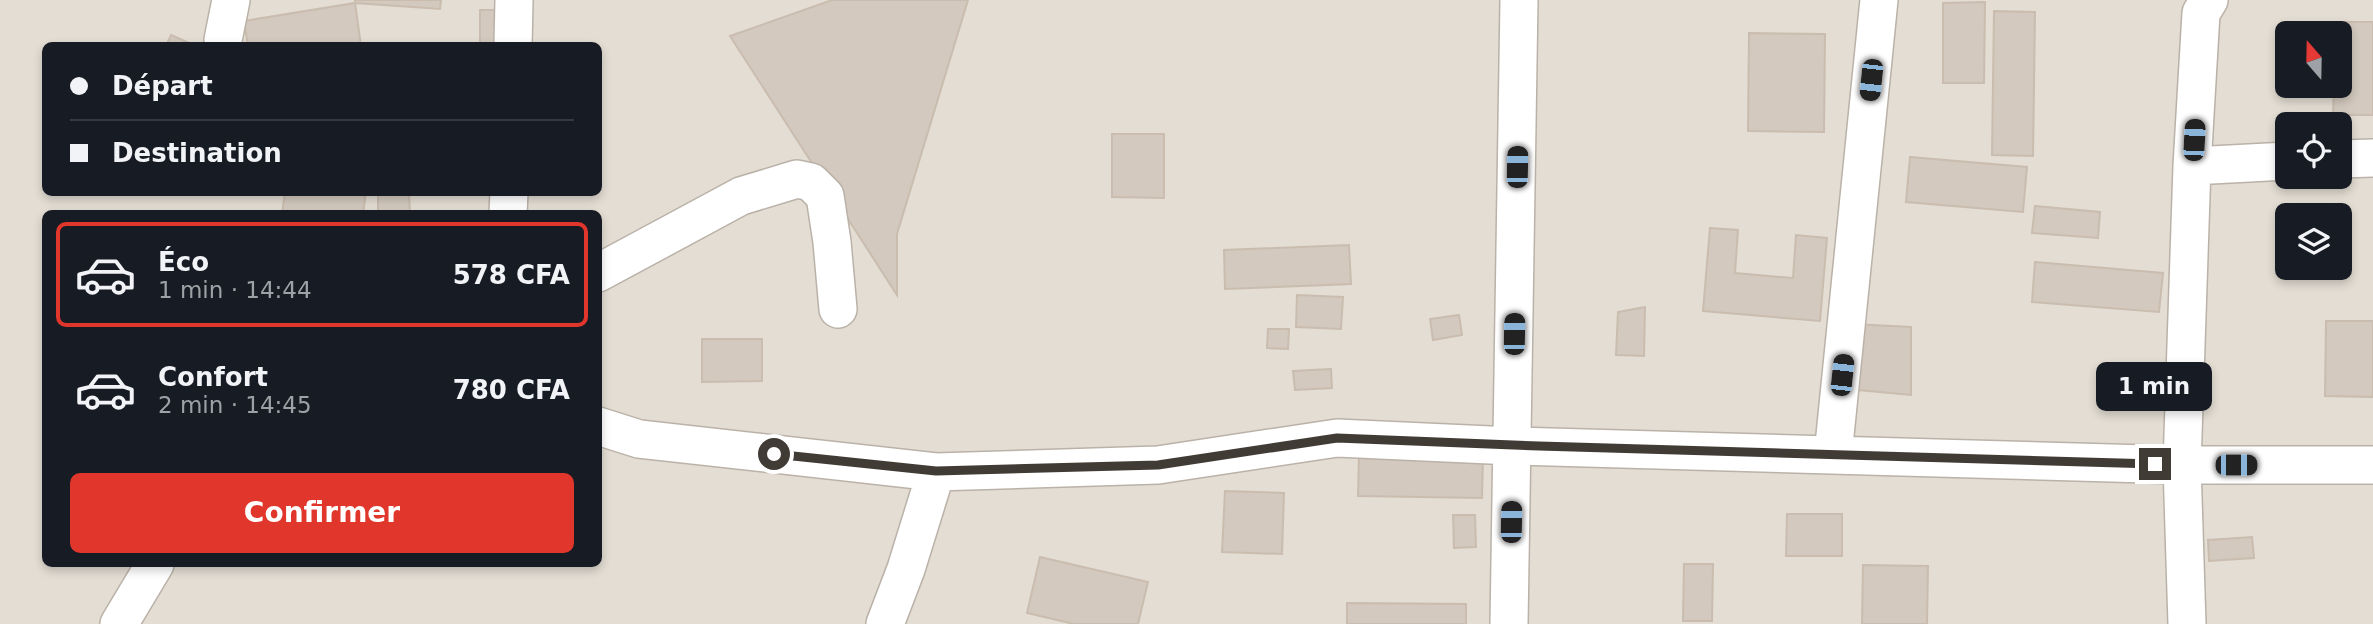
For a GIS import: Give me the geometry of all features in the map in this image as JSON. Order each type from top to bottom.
[{"type":"street","points":[[223,40],[230,0]]},
{"type":"street","points":[[513,42],[514,0]]},
{"type":"street","points":[[1509,624],[1519,0]]},
{"type":"street","points":[[1833,455],[1880,0]]},
{"type":"street","points":[[2187,624],[2182,465],[2192,166],[2201,13],[2209,0]]},
{"type":"street","points":[[2352,159],[2373,158]]},
{"type":"street","points":[[2192,166],[2275,163]]},
{"type":"street","points":[[602,271],[741,196],[797,179],[811,182],[825,196],[838,309]]},
{"type":"street","points":[[602,427],[639,439],[936,471],[1158,465],[1337,438],[1512,446],[2182,465],[2373,465]]},
{"type":"street","points":[[884,624],[906,569],[936,471]]},
{"type":"street","points":[[119,624],[153,567]]},
{"type":"shaded area","points":[[0,0],[2373,0],[2373,624],[0,624]]},
{"type":"building","points":[[355,0],[441,0],[440,9],[355,3]]},
{"type":"building","points":[[832,0],[968,0],[897,234],[897,295],[730,36]]},
{"type":"building","points":[[1985,2],[1984,83],[1943,83],[1943,3]]},
{"type":"building","points":[[355,3],[360,42],[247,42],[244,21]]},
{"type":"building","points":[[480,10],[507,10],[507,42],[480,42]]},
{"type":"building","points":[[1994,11],[2035,12],[2033,156],[1992,155]]},
{"type":"building","points":[[2352,22],[2373,22],[2373,115],[2333,112],[2334,98],[2352,98]]},
{"type":"building","points":[[1749,33],[1825,34],[1824,132],[1748,131]]},
{"type":"building","points":[[171,35],[187,42],[168,42]]},
{"type":"building","points":[[1112,134],[1164,134],[1164,198],[1112,197]]},
{"type":"building","points":[[1910,157],[2027,167],[2023,212],[1906,202]]},
{"type":"building","points":[[284,196],[365,196],[364,210],[283,210]]},
{"type":"building","points":[[378,196],[409,196],[410,210],[378,210]]},
{"type":"building","points":[[2035,206],[2100,212],[2098,238],[2032,233]]},
{"type":"building","points":[[1710,228],[1738,230],[1735,273],[1793,278],[1796,235],[1827,238],[1820,321],[1703,311]]},
{"type":"building","points":[[1349,245],[1351,284],[1225,289],[1224,250]]},
{"type":"building","points":[[2035,262],[2163,273],[2159,312],[2032,302]]},
{"type":"building","points":[[1297,295],[1343,297],[1341,329],[1296,327]]},
{"type":"building","points":[[1645,307],[1644,356],[1616,355],[1618,312]]},
{"type":"building","points":[[1459,315],[1462,335],[1433,340],[1430,319]]},
{"type":"building","points":[[2326,321],[2373,321],[2373,397],[2325,396]]},
{"type":"building","points":[[1853,324],[1911,327],[1911,395],[1858,390]]},
{"type":"building","points":[[1268,329],[1289,329],[1288,349],[1267,348]]},
{"type":"building","points":[[702,339],[762,339],[762,381],[702,382]]},
{"type":"building","points":[[1331,369],[1332,388],[1295,390],[1293,371]]},
{"type":"building","points":[[1359,454],[1483,456],[1482,498],[1358,496]]},
{"type":"building","points":[[1225,491],[1284,493],[1282,554],[1222,552]]},
{"type":"building","points":[[1787,514],[1842,514],[1842,556],[1786,556]]},
{"type":"building","points":[[1453,515],[1475,515],[1476,547],[1454,548]]},
{"type":"building","points":[[2252,537],[2254,558],[2209,561],[2208,540]]},
{"type":"building","points":[[1040,557],[1148,582],[1138,624],[1074,624],[1027,613]]},
{"type":"building","points":[[1684,564],[1713,564],[1712,621],[1683,621]]},
{"type":"building","points":[[1863,565],[1928,566],[1927,624],[1862,624]]},
{"type":"building","points":[[1347,603],[1466,604],[1466,624],[1347,624]]},
{"type":"route","points":[[774,454],[936,471],[1158,465],[1337,438],[2155,464]]}]
